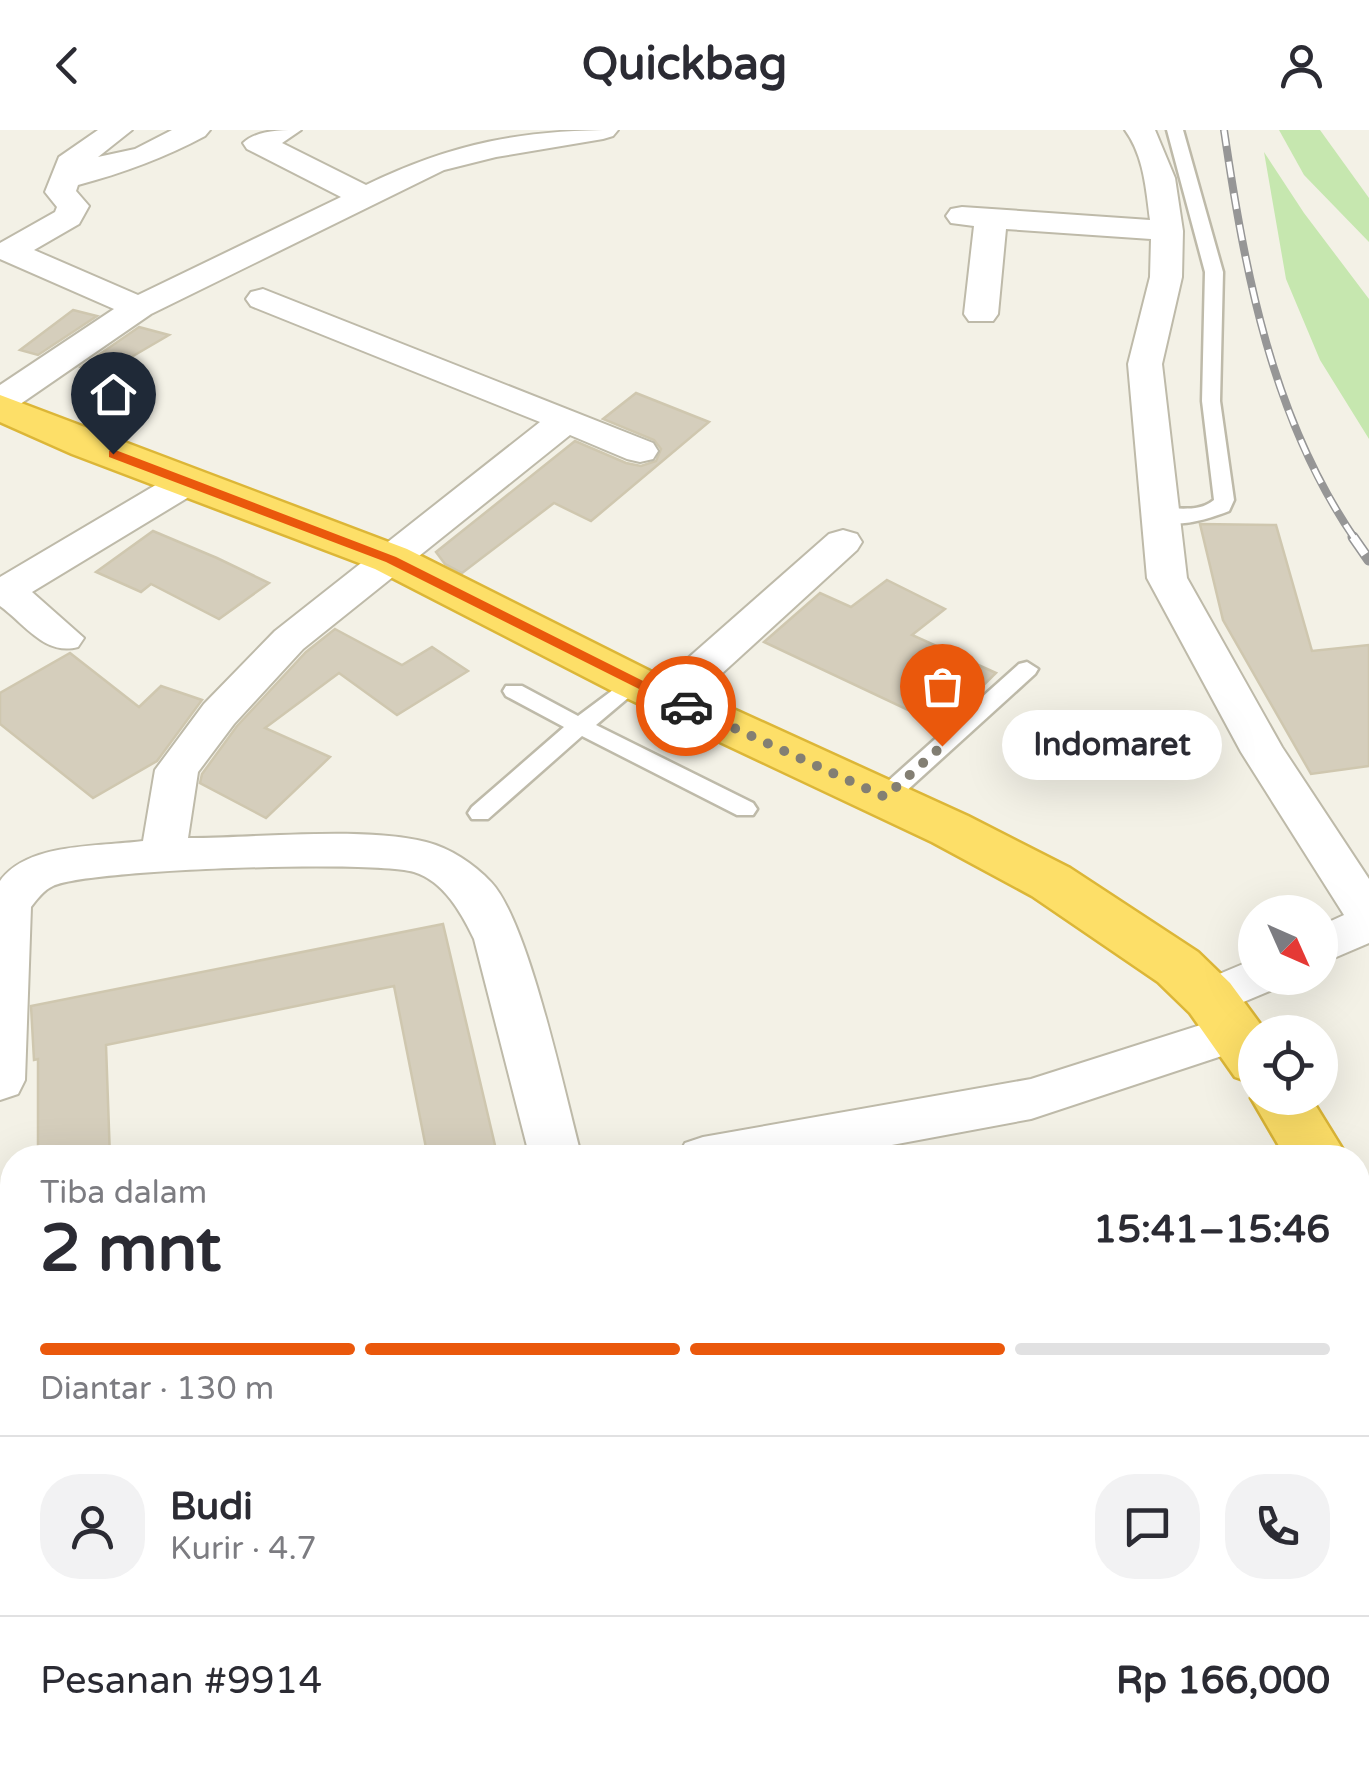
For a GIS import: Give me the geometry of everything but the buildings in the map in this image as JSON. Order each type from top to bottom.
[{"type":"highway","points":[[0,404],[66,437],[391,560],[651,690],[885,797],[1050,882],[1148,945],[1233,1031]]},
{"type":"highway","points":[[0,428],[66,437]]},
{"type":"highway","points":[[1291,1115],[1310,1145]]},
{"type":"street","points":[[117,130],[74,158],[66,168],[61,194],[70,201],[73,211],[10,252],[138,307]]},
{"type":"street","points":[[66,180],[123,158],[142,158],[195,130]]},
{"type":"street","points":[[286,130],[258,143],[364,196]]},
{"type":"street","points":[[0,404],[138,307],[433,164],[603,130]]},
{"type":"street","points":[[1140,130],[1148,140],[1160,178],[1167,231],[1166,277],[1145,364],[1166,578],[1263,752],[1351,930]]},
{"type":"street","points":[[981,314],[976,217],[1167,231]]},
{"type":"street","points":[[263,299],[640,451]]},
{"type":"street","points":[[163,856],[177,770],[251,677],[289,640],[566,420]]},
{"type":"street","points":[[64,638],[4,593],[188,481]]},
{"type":"street","points":[[651,690],[843,542]]},
{"type":"street","points":[[0,1080],[8,905],[43,870],[163,856],[377,852],[422,857],[452,872],[476,895],[498,939],[553,1145]]},
{"type":"street","points":[[774,1145],[1031,1098],[1233,1031],[1248,995]]},
{"type":"lane","points":[[1157,516],[1208,515],[1222,507],[1224,500],[1211,401],[1214,272],[1175,130]]},
{"type":"lane","points":[[885,797],[1027,669]]},
{"type":"lane","points":[[514,690],[745,809]]},
{"type":"lane","points":[[480,814],[580,726],[651,690]]},
{"type":"green space","points":[[1279,130],[1320,130],[1369,198],[1369,242],[1304,175]]},
{"type":"green space","points":[[1264,152],[1369,299],[1369,439],[1320,360],[1286,279]]},
{"type":"railway","points":[[1224,130],[1242,237],[1266,343],[1302,444],[1355,539]]},
{"type":"railway","points":[[1353,537],[1369,560]]},
{"type":"way so far","points":[[686,706],[885,797],[942,746]]},
{"type":"place","name":"Indomaret","points":[[942,746]]},
{"type":"route","points":[[113,454],[391,560],[686,706]]}]
